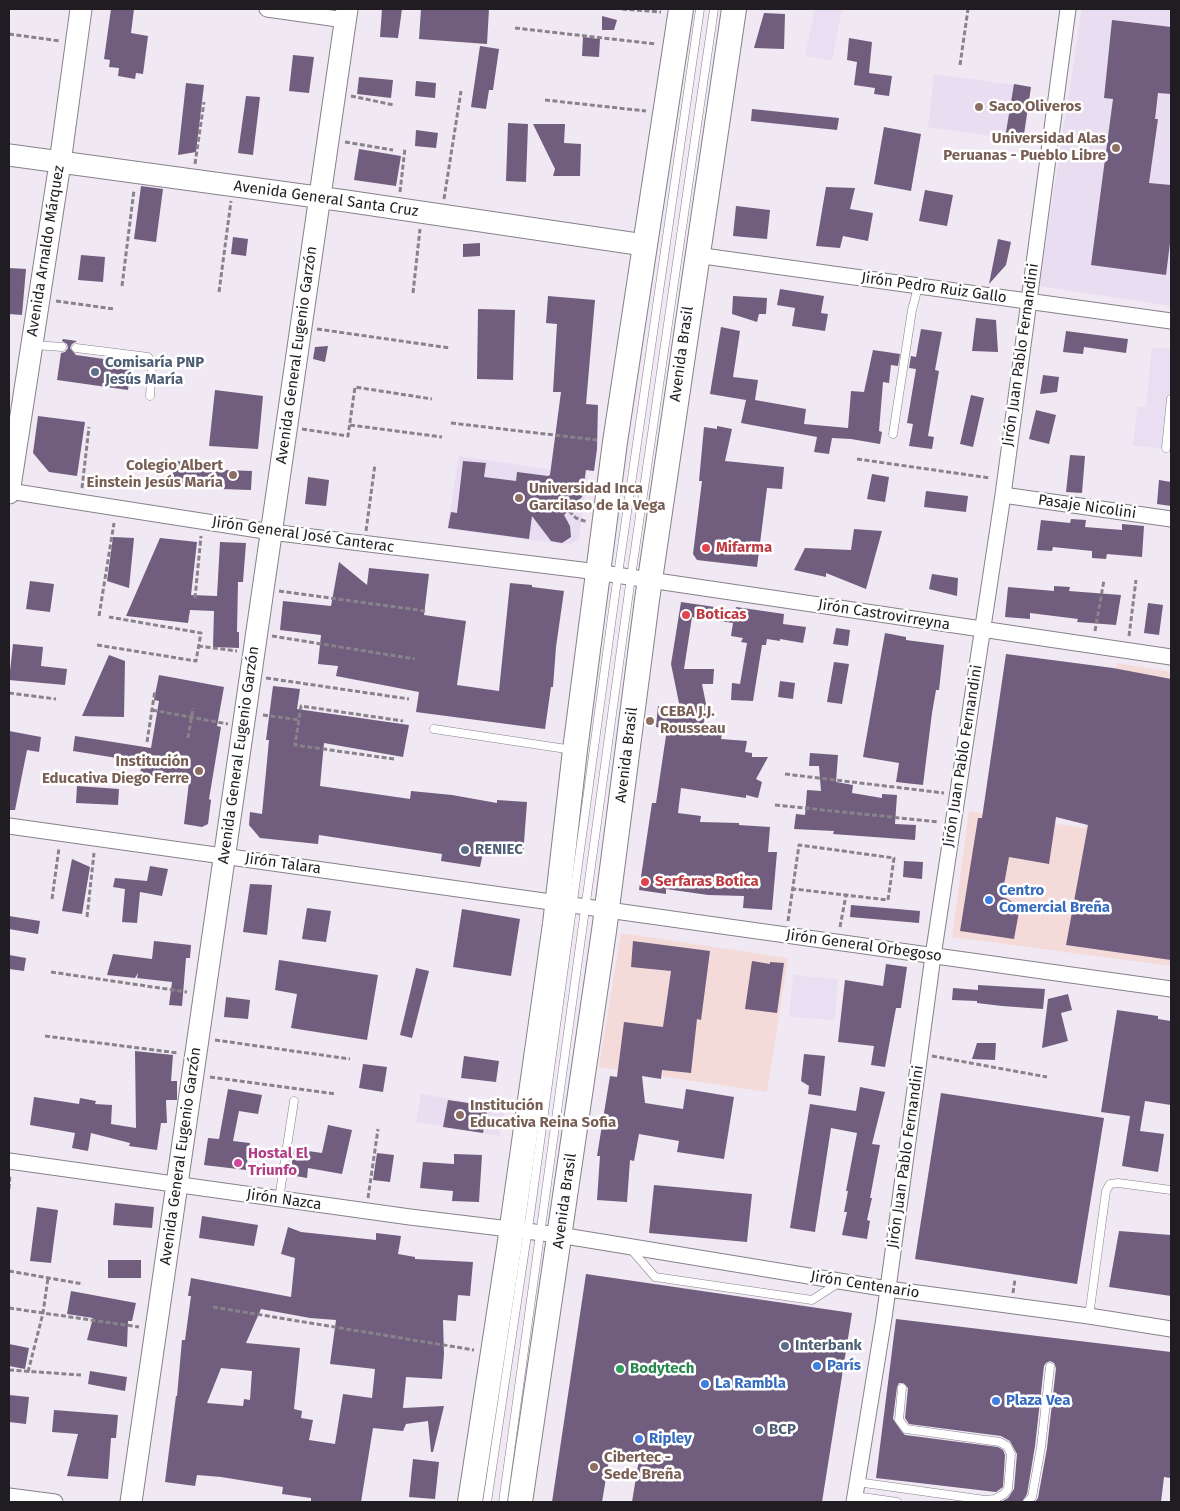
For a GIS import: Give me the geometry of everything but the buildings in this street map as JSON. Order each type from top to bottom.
[{"type":"main road","name":"Avenida Arnaldo Márquez","points":[[9,492],[60,162],[80,9]]},
{"type":"main road","name":"Avenida Brasil","points":[[520,1502],[535,1233],[581,906],[575,750],[624,576],[696,256],[734,9]]},
{"type":"main road","name":"Avenida Brasil","points":[[470,1502],[493,1353],[535,1233],[581,906],[624,576],[615,442],[675,46],[687,10]]},
{"type":"main road","name":"Avenida General Eugenio Garzón","points":[[131,1502],[346,14]]},
{"type":"main road","name":"Avenida General Santa Cruz","points":[[9,155],[644,245]]},
{"type":"street","points":[[267,9],[346,14]]},
{"type":"street","name":"Jirón Juan Pablo Fernandini","points":[[855,1494],[888,1289],[933,956],[1003,495],[1068,9]]},
{"type":"street","name":"Jirón Pedro Ruiz Gallo","points":[[696,256],[1171,321]]},
{"type":"street","name":"Jirón General José Canterac","points":[[9,492],[271,532],[624,576]]},
{"type":"street","name":"Pasaje Nicolini","points":[[1003,495],[1171,519]]},
{"type":"street","name":"Jirón Castrovirreyna","points":[[624,576],[1171,658]]},
{"type":"street","name":"Jirón Talara","points":[[9,826],[581,906]]},
{"type":"street","name":"Jirón General Orbegoso","points":[[581,906],[1171,989]]},
{"type":"street","name":"Jirón Nazca","points":[[9,1161],[177,1186],[535,1233]]},
{"type":"street","name":"Jirón Centenario","points":[[535,1233],[888,1289],[1089,1316],[1171,1330]]},
{"type":"street","points":[[9,1496],[55,1502]]},
{"type":"lane","name":"Avenida Brasil","points":[[624,576],[714,9]]},
{"type":"lane","name":"Avenida Brasil","points":[[581,906],[624,576],[687,10]]},
{"type":"lane","points":[[893,434],[912,310],[918,287]]},
{"type":"lane","points":[[32,344],[62,347]]},
{"type":"lane","points":[[76,348],[148,357],[152,363],[150,396]]},
{"type":"lane","points":[[1166,448],[1171,399]]},
{"type":"lane","points":[[434,729],[575,750]]},
{"type":"lane","points":[[279,1199],[294,1101]]},
{"type":"lane","points":[[1089,1316],[1106,1191],[1110,1184],[1118,1183],[1171,1190]]},
{"type":"lane","name":"Avenida Brasil","points":[[487,1502],[535,1233]]},
{"type":"lane","name":"Avenida Brasil","points":[[503,1502],[535,1233]]},
{"type":"lane","points":[[629,1247],[655,1277],[812,1300],[842,1281]]},
{"type":"lane","points":[[1027,1502],[1032,1497],[1041,1447],[1050,1367]]},
{"type":"lane","points":[[855,1494],[985,1500],[995,1499],[1004,1494],[1008,1489],[1011,1454],[1007,1446],[1000,1442],[906,1429],[899,1420],[902,1388]]},
{"type":"lane","points":[[855,1494],[897,1502]]},
{"type":"path","points":[[622,9],[687,10]]},
{"type":"path","points":[[960,66],[968,9]]},
{"type":"path","points":[[515,28],[675,46]]},
{"type":"path","points":[[9,34],[76,42]]},
{"type":"path","points":[[413,293],[461,91]]},
{"type":"path","points":[[334,93],[394,105]]},
{"type":"path","points":[[545,100],[665,114]]},
{"type":"path","points":[[193,180],[204,102]]},
{"type":"path","points":[[328,139],[394,150]]},
{"type":"path","points":[[397,209],[405,148]]},
{"type":"path","points":[[122,286],[137,173]]},
{"type":"path","points":[[219,292],[233,186]]},
{"type":"path","points":[[39,298],[114,310]]},
{"type":"path","points":[[301,327],[450,348]]},
{"type":"path","points":[[286,427],[348,436],[355,387],[432,400]]},
{"type":"path","points":[[451,423],[615,442]]},
{"type":"path","points":[[350,425],[442,438]]},
{"type":"path","points":[[80,502],[89,427]]},
{"type":"path","points":[[857,459],[1005,480]]},
{"type":"path","points":[[365,543],[375,464]]},
{"type":"path","points":[[99,616],[116,508]]},
{"type":"path","points":[[195,598],[203,521]]},
{"type":"path","points":[[1092,646],[1104,580]]},
{"type":"path","points":[[1127,651],[1136,580]]},
{"type":"path","points":[[263,589],[425,611]]},
{"type":"path","points":[[97,645],[196,661],[201,633],[109,616]]},
{"type":"path","points":[[198,646],[255,643],[415,659]]},
{"type":"path","points":[[250,676],[409,699]]},
{"type":"path","points":[[146,742],[155,690]]},
{"type":"path","points":[[9,692],[56,699]]},
{"type":"path","points":[[394,759],[295,745],[301,706],[403,721]]},
{"type":"path","points":[[188,738],[193,708]]},
{"type":"path","points":[[152,710],[191,717],[299,720]]},
{"type":"path","points":[[785,774],[958,795]]},
{"type":"path","points":[[775,804],[953,824]]},
{"type":"path","points":[[52,899],[61,833]]},
{"type":"path","points":[[87,917],[96,838]]},
{"type":"path","points":[[786,936],[799,845],[894,858],[888,900],[794,889]]},
{"type":"path","points":[[838,943],[846,895]]},
{"type":"path","points":[[51,972],[182,991]]},
{"type":"path","points":[[45,1036],[173,1052]]},
{"type":"path","points":[[198,1038],[350,1059]]},
{"type":"path","points":[[920,1054],[1047,1076]]},
{"type":"path","points":[[193,1074],[336,1094]]},
{"type":"path","points":[[366,1211],[378,1129]]},
{"type":"path","points":[[9,1271],[83,1284]]},
{"type":"path","points":[[28,1372],[43,1313],[48,1278]]},
{"type":"path","points":[[9,1308],[156,1330]]},
{"type":"path","points":[[214,1308],[493,1353]]},
{"type":"path","points":[[9,1370],[81,1375]]},
{"type":"shaded area","points":[[815,9],[842,9],[832,61],[805,56]]},
{"type":"shaded area","name":"Universidad Alas Peruanas - Pueblo Libre","points":[[1082,9],[1171,9],[1171,306],[1039,286]]},
{"type":"shaded area","name":"Saco Oliveros","points":[[934,74],[1031,87],[1023,141],[928,127]]},
{"type":"shaded area","points":[[1152,347],[1171,349],[1171,449],[1133,446],[1137,406],[1146,407]]},
{"type":"shaded area","name":"Universidad Inca Garcilaso de la Vega","points":[[459,456],[588,475],[579,539],[569,545],[447,529]]},
{"type":"shaded area","points":[[1117,663],[1171,672],[1171,966],[952,937],[969,811],[1085,828]]},
{"type":"shaded area","points":[[621,933],[788,958],[767,1092],[599,1067]]},
{"type":"shaded area","points":[[793,975],[838,979],[835,1020],[789,1017]]},
{"type":"shaded area","name":"Institución Educativa Reina Sofia","points":[[421,1094],[505,1108],[500,1136],[416,1122]]},
{"type":"place","name":"Saco Oliveros","points":[[979,107]]},
{"type":"place","name":"Universidad Alas Peruanas - Pueblo Libre","points":[[1116,148]]},
{"type":"place","name":"Comisaría PNP Jesús María","points":[[95,372]]},
{"type":"place","name":"Colegio Albert Einstein Jesús María","points":[[233,475]]},
{"type":"place","name":"Universidad Inca Garcilaso de la Vega","points":[[519,498]]},
{"type":"place","name":"Mifarma","points":[[706,548]]},
{"type":"place","name":"Boticas","points":[[686,615]]},
{"type":"place","name":"CEBA J.J. Rousseau","points":[[650,721]]},
{"type":"place","name":"Institución Educativa Diego Ferre","points":[[199,771]]},
{"type":"place","name":"RENIEC","points":[[465,850]]},
{"type":"place","name":"Serfaras Botica","points":[[645,882]]},
{"type":"place","name":"Centro Comercial Breña","points":[[989,900]]},
{"type":"place","name":"Institución Educativa Reina Sofia","points":[[460,1115]]},
{"type":"place","name":"Hostal El Triunfo","points":[[238,1163]]},
{"type":"place","name":"Interbank","points":[[785,1346]]},
{"type":"place","name":"París","points":[[817,1366]]},
{"type":"place","name":"Bodytech","points":[[620,1369]]},
{"type":"place","name":"La Rambla","points":[[705,1384]]},
{"type":"place","name":"Plaza Vea","points":[[996,1401]]},
{"type":"place","name":"BCP","points":[[759,1430]]},
{"type":"place","name":"Ripley","points":[[639,1439]]},
{"type":"place","name":"Cibertec - Sede Breña","points":[[594,1467]]}]
